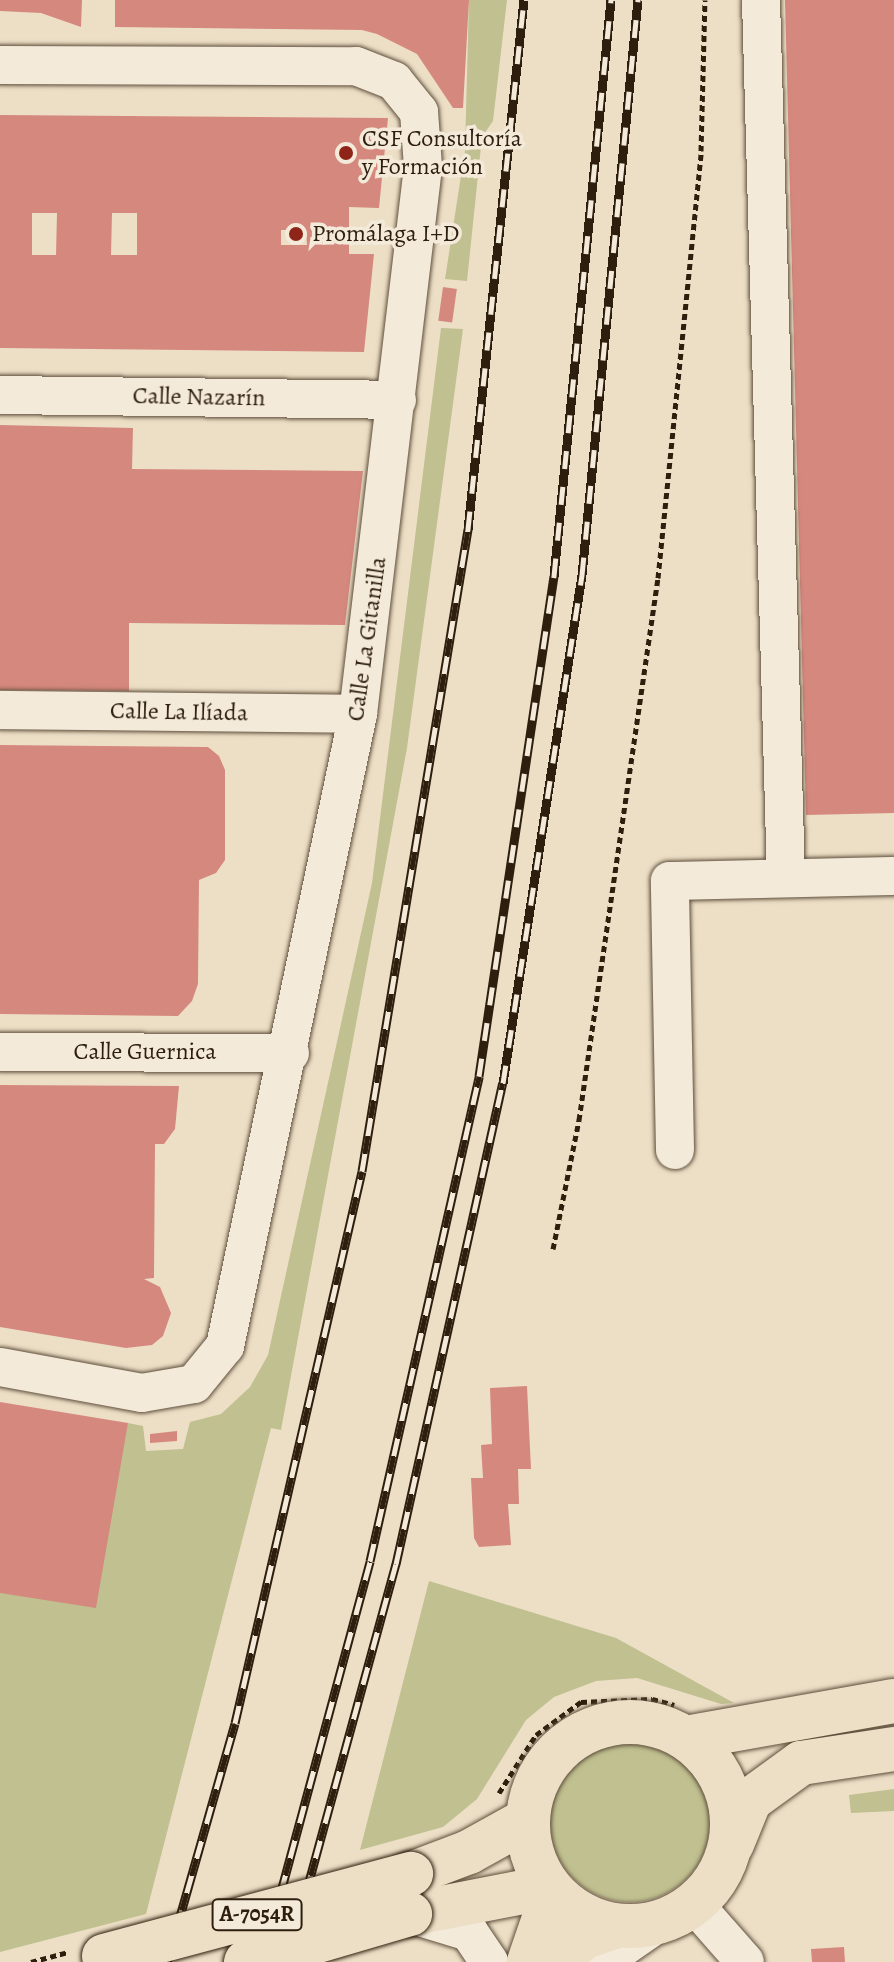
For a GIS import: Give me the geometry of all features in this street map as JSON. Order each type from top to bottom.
[{"type":"main road","points":[[643,1928],[589,1918],[551,1889],[511,1810],[565,1744],[603,1724],[684,1722],[894,1701]]},
{"type":"main road","points":[[684,1722],[727,1790],[732,1824],[727,1857]]},
{"type":"main road","points":[[553,1962],[585,1937],[643,1928],[727,1857],[750,1800],[801,1763],[894,1749]]},
{"type":"main road","name":"A-7054R","points":[[246,1962],[410,1894],[469,1852],[511,1810]]},
{"type":"main road","points":[[529,1962],[551,1889]]},
{"type":"main road","name":"A-7054R","points":[[94,1959],[410,1894],[551,1889]]},
{"type":"street","points":[[761,0],[786,878]]},
{"type":"street","name":"Calle La Gitanilla","points":[[0,65],[356,66],[394,81],[419,112],[423,167],[358,714],[290,1053],[225,1346],[194,1384],[142,1393],[0,1367]]},
{"type":"street","name":"Calle Nazarín","points":[[0,395],[397,400]]},
{"type":"street","name":"Calle La Ilíada","points":[[0,710],[358,714]]},
{"type":"street","points":[[675,1150],[670,881],[894,876]]},
{"type":"street","name":"Calle Guernica","points":[[0,1052],[290,1053]]},
{"type":"street","points":[[410,1894],[469,1932],[489,1962]]},
{"type":"street","points":[[643,1928],[745,1962]]},
{"type":"path","points":[[553,1249],[579,1120],[658,578],[701,151],[705,0]]},
{"type":"path","points":[[511,1810],[536,1735],[581,1702],[652,1699],[684,1722]]},
{"type":"green space","points":[[469,0],[507,0],[493,121],[482,137],[467,281],[445,279],[465,150]]},
{"type":"green space","points":[[441,328],[463,329],[407,748],[281,1430],[271,1428],[146,1914],[0,1952],[0,1593],[128,1423],[143,1426],[146,1451],[183,1449],[190,1422],[221,1414],[250,1387],[268,1355],[372,883]]},
{"type":"green space","points":[[429,1581],[616,1638],[734,1703],[721,1704],[637,1678],[596,1681],[554,1697],[526,1720],[477,1799],[443,1827],[360,1850]]},
{"type":"green space","points":[[630,1742],[661,1748],[687,1765],[704,1791],[710,1822],[704,1853],[687,1879],[661,1896],[630,1902],[599,1896],[573,1879],[556,1853],[550,1822],[556,1791],[573,1765],[599,1748]]},
{"type":"green space","points":[[894,1789],[894,1811],[851,1813],[849,1795]]},
{"type":"building","points":[[0,0],[82,0],[81,27],[41,13],[0,11]]},
{"type":"building","points":[[115,0],[469,0],[463,108],[453,108],[417,54],[377,34],[362,30],[115,27]]},
{"type":"building","points":[[785,0],[894,0],[894,813],[806,815]]},
{"type":"building","points":[[0,115],[388,118],[379,208],[349,207],[349,254],[374,254],[364,352],[0,348]],"holes":[[[32,213],[57,213],[56,255],[32,255]],[[112,213],[137,213],[137,255],[111,255]],[[281,230],[306,230],[307,245],[281,245]]]},
{"type":"building","points":[[443,287],[457,289],[452,323],[438,321]]},
{"type":"building","points":[[0,425],[133,428],[132,469],[363,471],[345,625],[129,623],[129,691],[0,690]]},
{"type":"building","points":[[0,745],[208,747],[219,756],[225,770],[225,860],[216,873],[199,880],[198,984],[192,1001],[178,1016],[0,1014]]},
{"type":"building","points":[[0,1085],[179,1086],[175,1129],[164,1144],[155,1144],[154,1278],[144,1279],[160,1287],[171,1313],[163,1336],[152,1345],[126,1348],[0,1327]]},
{"type":"building","points":[[527,1386],[531,1469],[518,1469],[519,1504],[508,1504],[511,1545],[479,1547],[474,1538],[471,1478],[483,1478],[481,1445],[492,1444],[490,1388]]},
{"type":"building","points":[[0,1402],[128,1423],[96,1608],[0,1593]]},
{"type":"building","points":[[177,1431],[177,1441],[150,1443],[150,1434]]},
{"type":"building","points":[[844,1947],[845,1962],[812,1962],[811,1949]]},
{"type":"railway","points":[[167,1962],[235,1723],[362,1171],[468,529],[524,0]]},
{"type":"railway","points":[[262,1962],[370,1561],[479,1076],[554,576],[611,0]]},
{"type":"railway","points":[[287,1962],[396,1564],[503,1083],[582,575],[638,0]]},
{"type":"place","name":"CSF Consultoría y Formación","points":[[346,153]]},
{"type":"place","name":"Promálaga I+D","points":[[296,234]]}]
